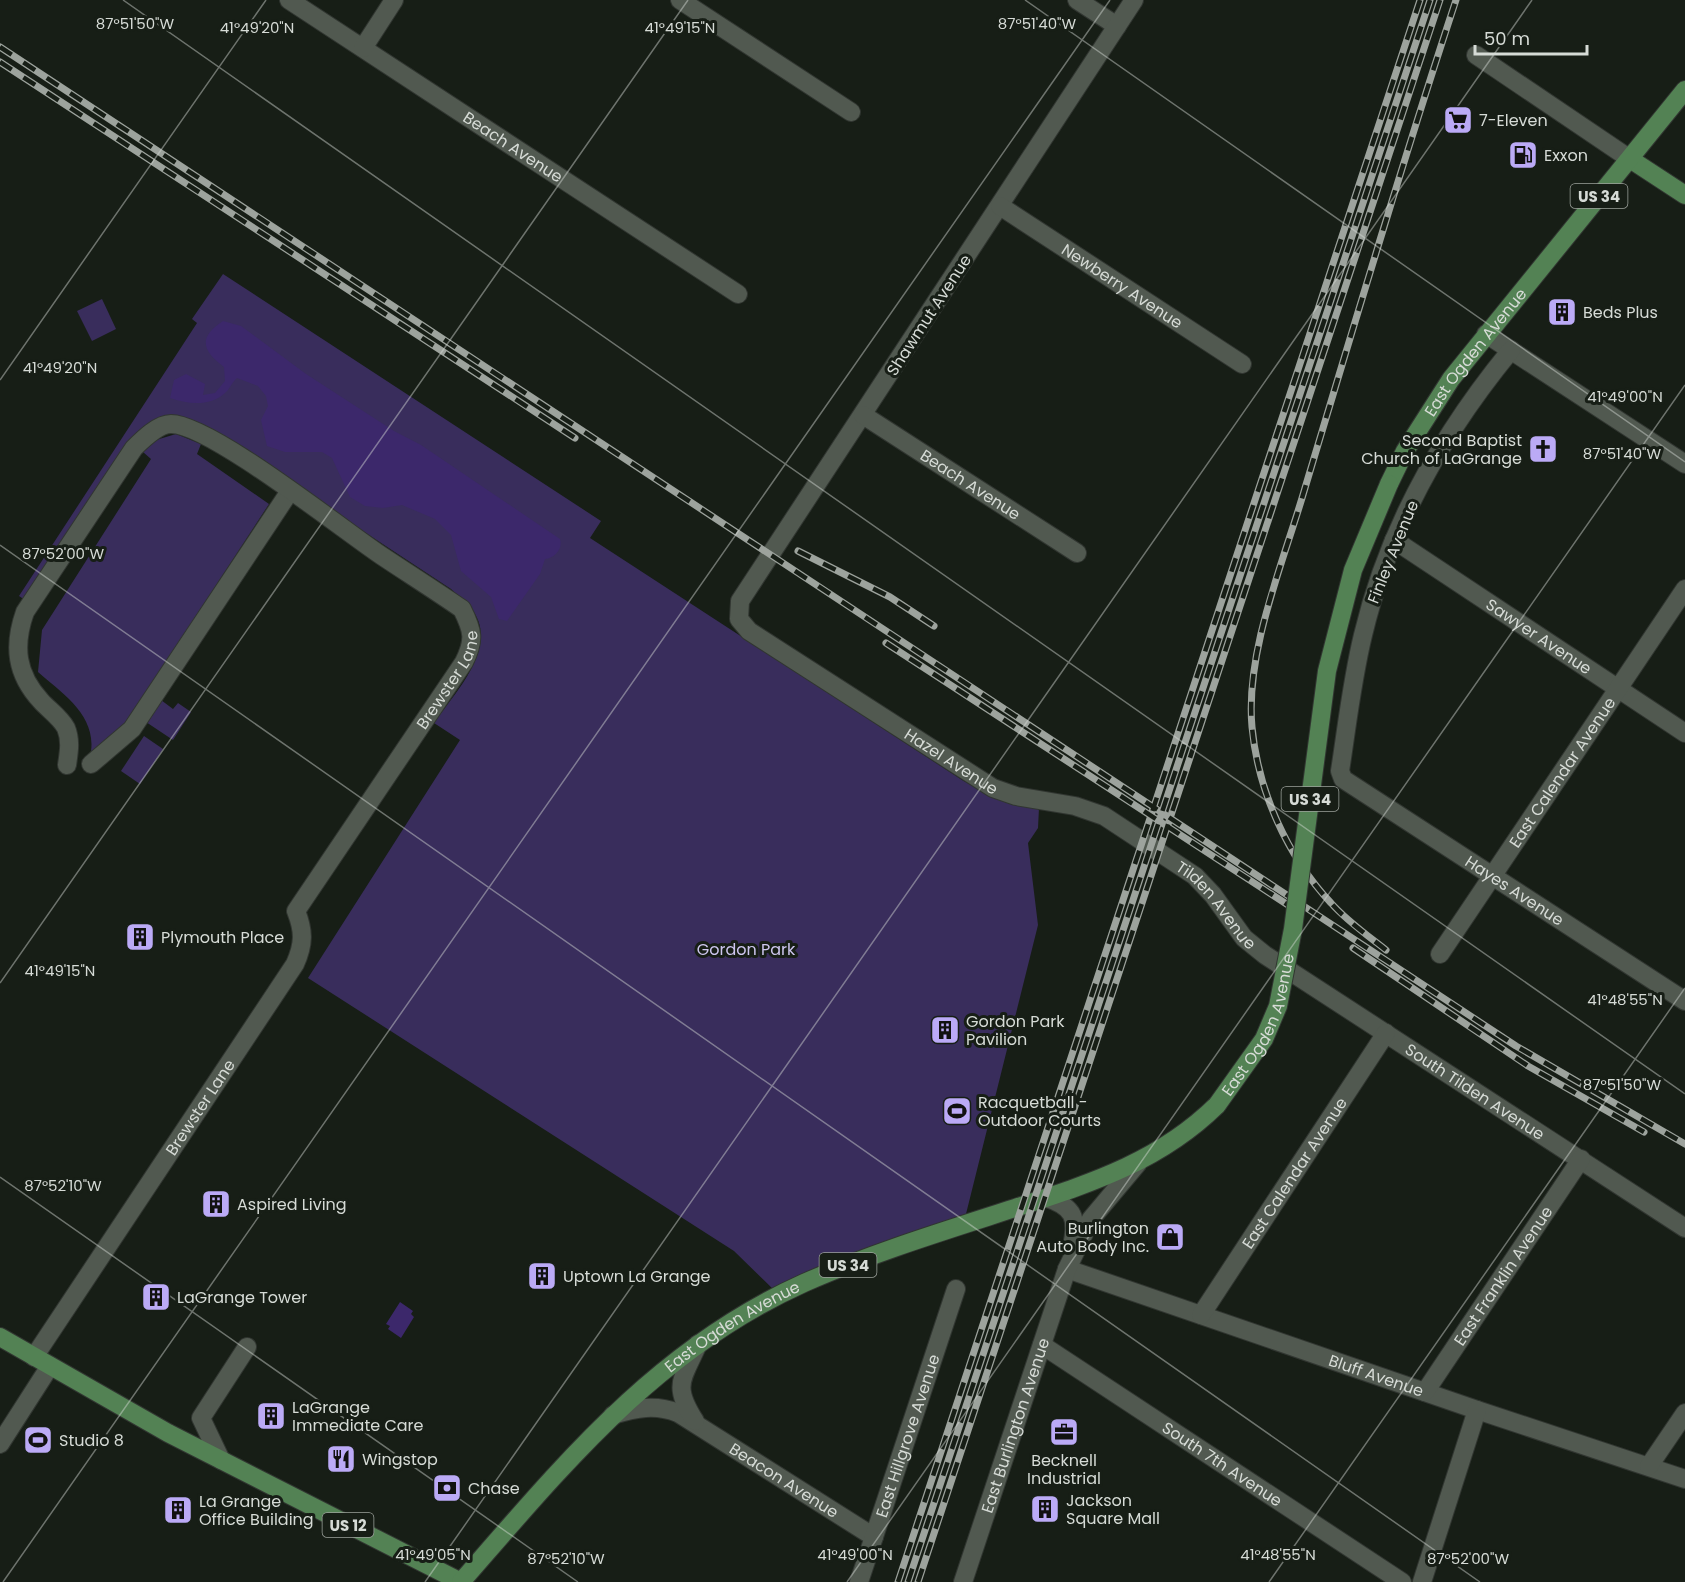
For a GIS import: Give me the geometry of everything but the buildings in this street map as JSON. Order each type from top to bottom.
[{"type":"main road","name":"US 34","points":[[1630,159],[1685,90]]},
{"type":"main road","points":[[1630,159],[1685,195]]},
{"type":"main road","name":"East Ogden Avenue","points":[[461,1582],[568,1460],[646,1384],[698,1344],[755,1307],[837,1269],[1047,1198],[1138,1163],[1182,1137],[1218,1105],[1259,1049],[1278,1006],[1293,929],[1327,671],[1350,581],[1371,522],[1405,451],[1451,379],[1630,159]]},
{"type":"main road","name":"US 12","points":[[0,1337],[168,1433],[461,1582]]},
{"type":"street","name":"Beach Avenue","points":[[289,0],[738,294]]},
{"type":"street","points":[[363,48],[394,0]]},
{"type":"street","points":[[680,0],[851,112]]},
{"type":"street","points":[[1077,0],[1117,26]]},
{"type":"street","name":"Shawmut Avenue","points":[[749,631],[739,619],[740,601],[1134,0]]},
{"type":"street","points":[[1476,55],[1630,159]]},
{"type":"street","name":"Newberry Avenue","points":[[1000,206],[1242,364]]},
{"type":"street","points":[[1480,342],[1511,350],[1685,464]]},
{"type":"street","name":"Finley Avenue","points":[[1343,779],[1340,771],[1356,666],[1379,580],[1394,540],[1428,469],[1451,429],[1511,350]]},
{"type":"street","name":"Beach Avenue","points":[[863,415],[1077,553]]},
{"type":"street","name":"Brewster Lane","points":[[34,1357],[295,964],[303,937],[296,911],[464,662],[472,645],[470,624],[462,609],[381,556],[290,491],[198,431],[183,425],[168,424],[148,435],[134,448],[25,612],[18,632],[20,668],[28,685],[65,727],[69,739],[67,765]]},
{"type":"street","points":[[91,764],[132,729],[290,491]]},
{"type":"street","name":"Sawyer Avenue","points":[[1394,540],[1685,733]]},
{"type":"street","name":"East Calendar Avenue","points":[[1440,954],[1685,590]]},
{"type":"street","name":"Hazel Avenue","points":[[749,631],[993,788],[1016,796],[1060,802],[1092,811],[1167,857]]},
{"type":"street","name":"Hayes Avenue","points":[[1343,779],[1685,1001]]},
{"type":"street","name":"Tilden Avenue","points":[[1167,857],[1204,884],[1244,938],[1265,955]]},
{"type":"street","name":"South Tilden Avenue","points":[[1265,955],[1685,1228]]},
{"type":"street","name":"East Calendar Avenue","points":[[1202,1315],[1386,1033]]},
{"type":"street","name":"East Franklin Avenue","points":[[1425,1392],[1581,1159]]},
{"type":"street","name":"East Burlington Avenue","points":[[1067,1269],[1091,1219],[1138,1163]]},
{"type":"street","name":"East Burlington Avenue","points":[[963,1582],[1067,1269],[1075,1230],[1073,1215],[1064,1203],[1047,1198]]},
{"type":"street","name":"Bluff Avenue","points":[[1067,1269],[1476,1410],[1685,1479]]},
{"type":"street","name":"East Hillgrove Avenue","points":[[859,1582],[956,1289]]},
{"type":"street","name":"Beacon Avenue","points":[[696,1422],[680,1396],[680,1386],[698,1344]]},
{"type":"street","name":"South 7th Avenue","points":[[1042,1345],[1402,1582]]},
{"type":"street","points":[[228,1464],[201,1418],[248,1347]]},
{"type":"street","points":[[0,1444],[50,1366]]},
{"type":"street","name":"Beacon Avenue","points":[[613,1415],[657,1407],[678,1413],[696,1422],[874,1537]]},
{"type":"street","points":[[1422,1582],[1476,1410]]},
{"type":"street","points":[[1649,1466],[1685,1413]]},
{"type":"green space","name":"Gordon Park","points":[[223,274],[601,521],[590,538],[962,780],[994,798],[1039,808],[1038,828],[1028,843],[1038,925],[964,1222],[777,1293],[734,1251],[308,978],[460,740],[434,723],[463,683],[478,653],[481,638],[479,623],[471,608],[451,589],[205,427],[167,422],[150,425],[133,436],[25,600],[19,596],[197,323],[192,319]]},
{"type":"green space","points":[[102,299],[116,329],[92,341],[77,311]]},
{"type":"green space","points":[[176,434],[201,444],[197,454],[269,504],[127,722],[108,743],[91,751],[91,738],[83,716],[67,697],[38,672],[42,630],[151,459],[143,452],[156,440]]},
{"type":"green space","points":[[161,700],[173,709],[178,703],[191,712],[173,740],[146,722]]},
{"type":"green space","points":[[144,736],[163,749],[140,784],[121,771]]},
{"type":"shaded area","points":[[223,321],[241,326],[306,374],[394,431],[421,445],[560,539],[561,543],[557,552],[545,559],[540,574],[507,621],[499,619],[491,597],[461,571],[451,535],[435,519],[402,505],[383,508],[365,506],[350,497],[332,458],[322,452],[285,452],[267,446],[261,420],[268,406],[266,396],[258,386],[237,378],[225,393],[212,401],[191,403],[170,398],[174,380],[186,374],[205,384],[203,395],[215,393],[225,381],[224,367],[211,355],[206,344],[209,333]]},
{"type":"shaded area","points":[[400,1302],[413,1311],[411,1314],[414,1317],[401,1338],[388,1329],[390,1326],[386,1324]]},
{"type":"railway","points":[[898,1582],[1420,0]]},
{"type":"railway","points":[[908,1582],[1430,0]]},
{"type":"railway","points":[[918,1582],[1440,0]]},
{"type":"railway","points":[[1386,950],[1350,922],[1331,903],[1315,885],[1288,844],[1277,821],[1261,775],[1255,751],[1251,698],[1254,668],[1268,606],[1456,0]]},
{"type":"railway","points":[[0,47],[1516,1046],[1685,1144]]},
{"type":"railway","points":[[0,62],[575,438]]},
{"type":"railway","points":[[798,551],[890,597],[934,626]]},
{"type":"railway","points":[[886,643],[1288,905]]},
{"type":"railway","points":[[1353,948],[1528,1066],[1644,1132]]},
{"type":"place","name":"7-Eleven","points":[[1458,120]]},
{"type":"place","name":"Exxon","points":[[1523,155]]},
{"type":"place","name":"Beds Plus","points":[[1562,312]]},
{"type":"place","name":"Second Baptist Church of LaGrange","points":[[1543,449]]},
{"type":"place","name":"Plymouth Place","points":[[140,937]]},
{"type":"place","name":"Gordon Park Pavilion","points":[[945,1030]]},
{"type":"place","name":"Racquetball - Outdoor Courts","points":[[957,1111]]},
{"type":"place","name":"Aspired Living","points":[[216,1204]]},
{"type":"place","name":"Burlington Auto Body Inc.","points":[[1170,1237]]},
{"type":"place","name":"Uptown La Grange","points":[[542,1276]]},
{"type":"place","name":"LaGrange Tower","points":[[156,1297]]},
{"type":"place","name":"LaGrange Immediate Care","points":[[271,1416]]},
{"type":"place","name":"Becknell Industrial","points":[[1064,1432]]},
{"type":"place","name":"Studio 8","points":[[38,1440]]},
{"type":"place","name":"Wingstop","points":[[341,1459]]},
{"type":"place","name":"Chase","points":[[447,1488]]},
{"type":"place","name":"Jackson Square Mall","points":[[1045,1509]]},
{"type":"place","name":"La Grange Office Building","points":[[178,1510]]}]
